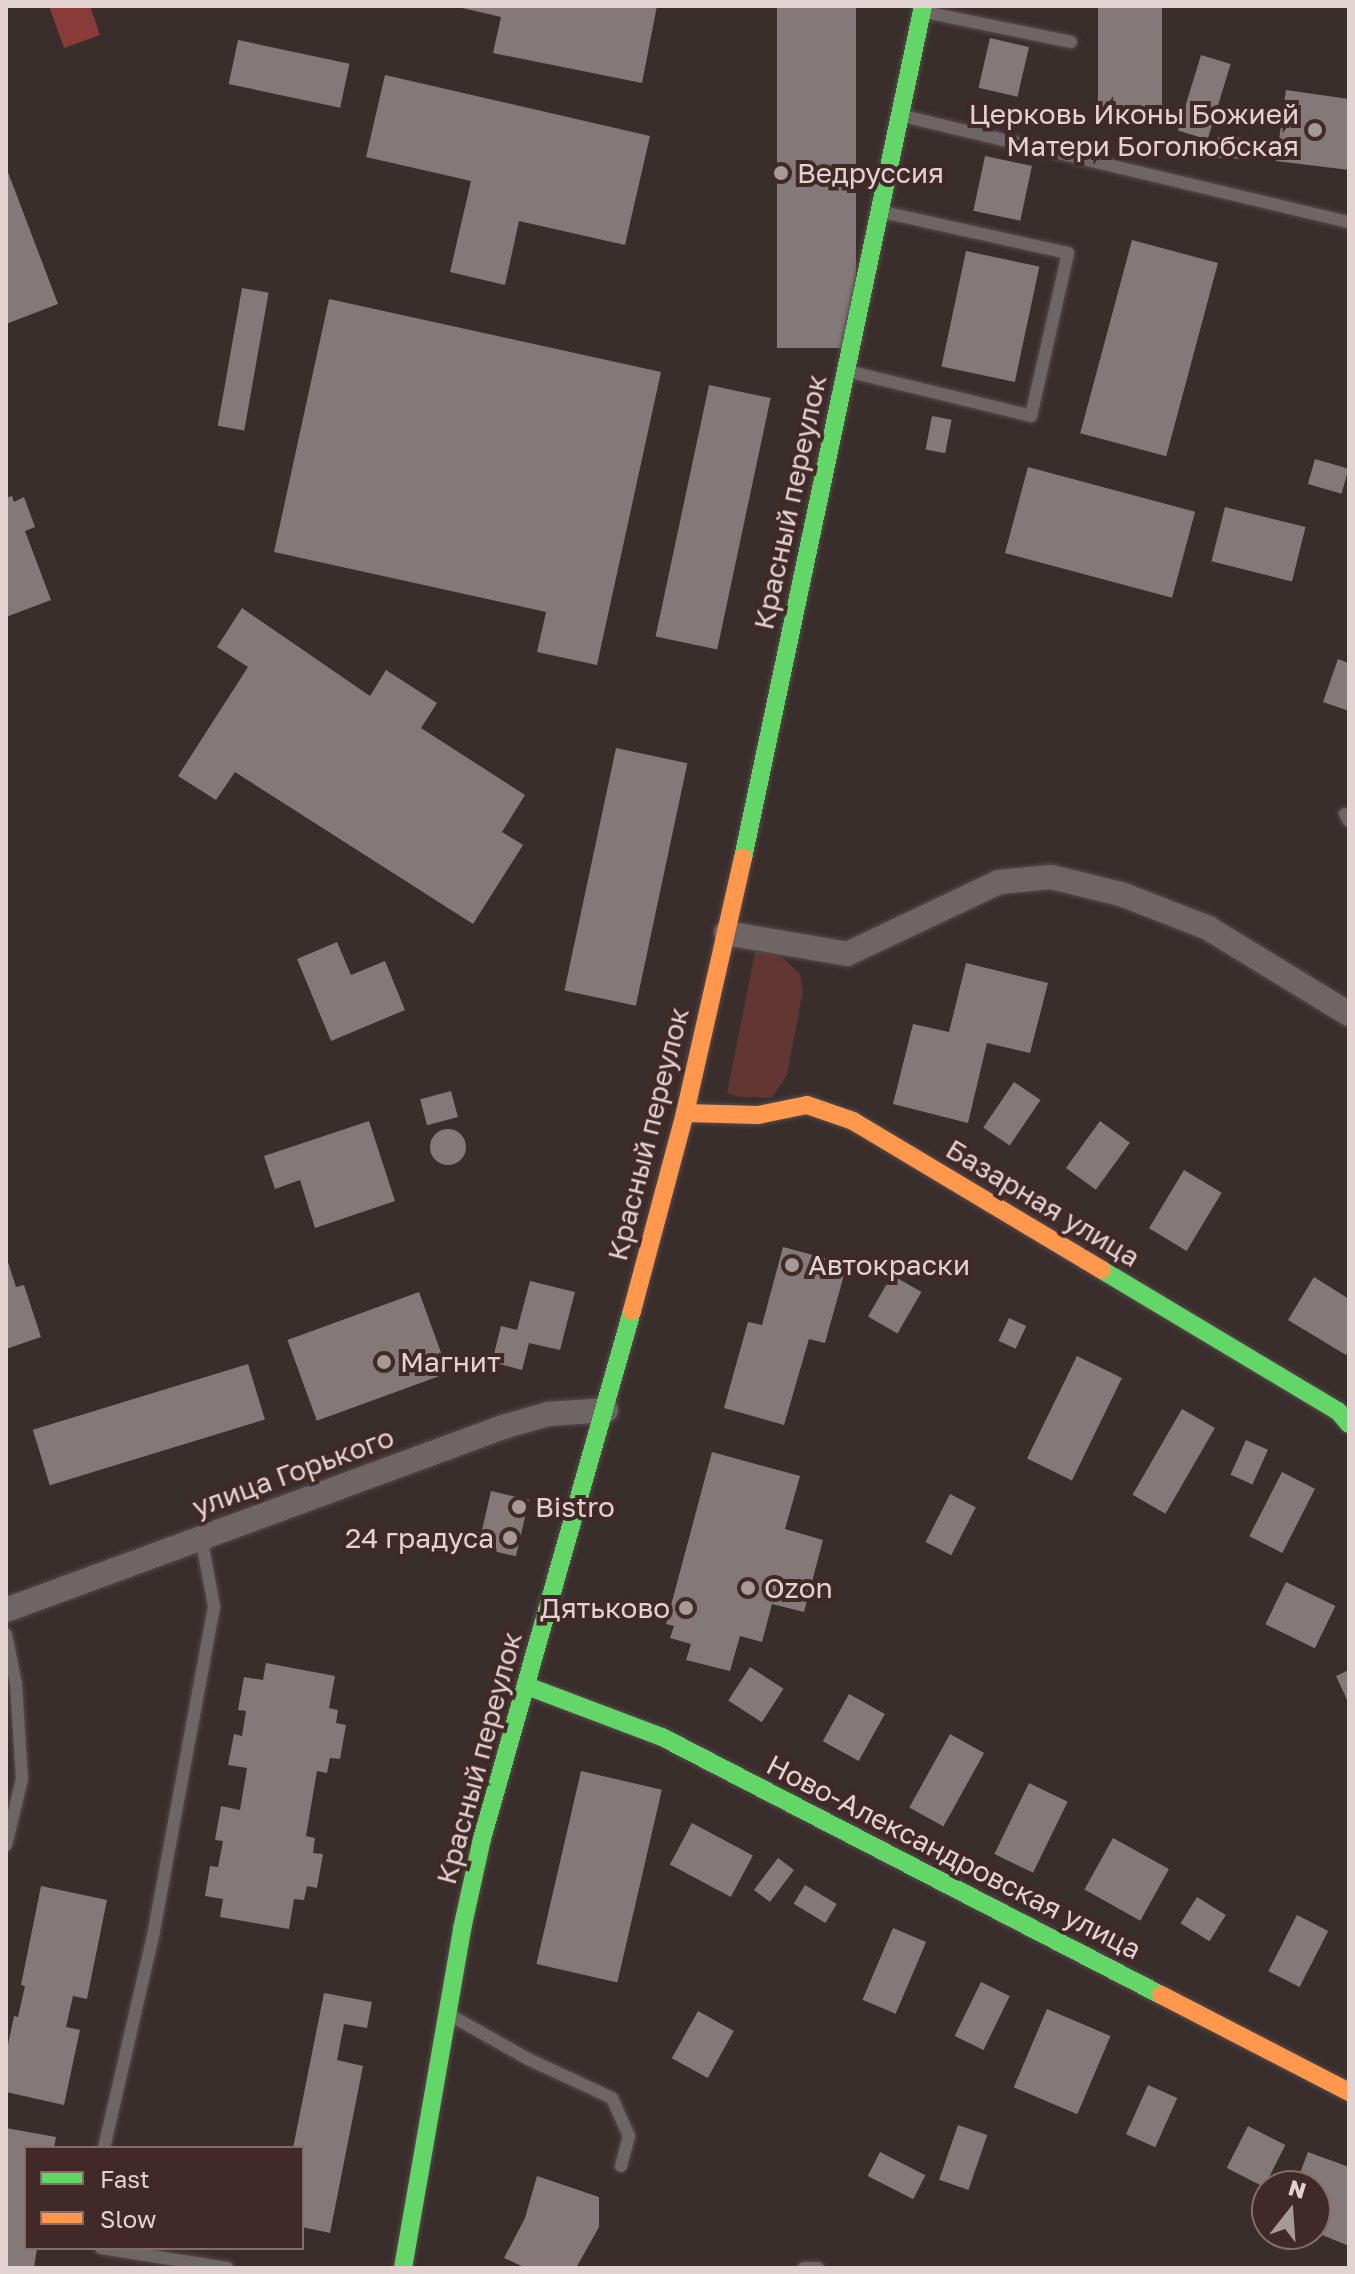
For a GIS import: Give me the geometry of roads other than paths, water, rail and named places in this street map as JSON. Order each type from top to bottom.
[{"type":"main road","name":"Красный переулок","points":[[403,2268],[447,2014],[482,1839],[606,1410],[685,1113],[923,9]]},
{"type":"main road","name":"Базарная улица","points":[[685,1113],[758,1115],[807,1105],[853,1121],[1338,1411],[1349,1424]]},
{"type":"main road","name":"Ново-Александровская улица","points":[[527,1686],[662,1737],[1349,2092]]},
{"type":"street","points":[[726,933],[847,954],[999,882],[1051,877],[1121,894],[1208,928],[1349,1014]]},
{"type":"street","name":"улица Горького","points":[[6,1610],[503,1427],[548,1414],[606,1410]]},
{"type":"lane","points":[[923,9],[1071,42]]},
{"type":"lane","points":[[900,115],[1349,222]]},
{"type":"lane","points":[[846,371],[1031,416],[1068,253],[880,211]]},
{"type":"lane","points":[[104,2146],[153,1936],[214,1606],[201,1537]]},
{"type":"lane","points":[[6,1634],[16,1684],[22,1779],[6,1845]]},
{"type":"lane","points":[[447,2014],[528,2059],[612,2098],[629,2136],[621,2166]]},
{"type":"lane","points":[[111,2250],[180,2264],[227,2268]]},
{"type":"lane","points":[[804,2268],[818,2268]]},
{"type":"place","name":"Церковь Иконы Божией Матери Боголюбская","points":[[1315,130]]},
{"type":"place","name":"Ведруссия","points":[[781,173]]},
{"type":"place","name":"Автокраски","points":[[792,1265]]},
{"type":"place","name":"Магнит","points":[[384,1362]]},
{"type":"place","name":"Bistro","points":[[519,1507]]},
{"type":"place","name":"24 градуса","points":[[510,1538]]},
{"type":"place","name":"Ozon","points":[[748,1588]]},
{"type":"place","name":"Дятьково","points":[[686,1608]]}]
